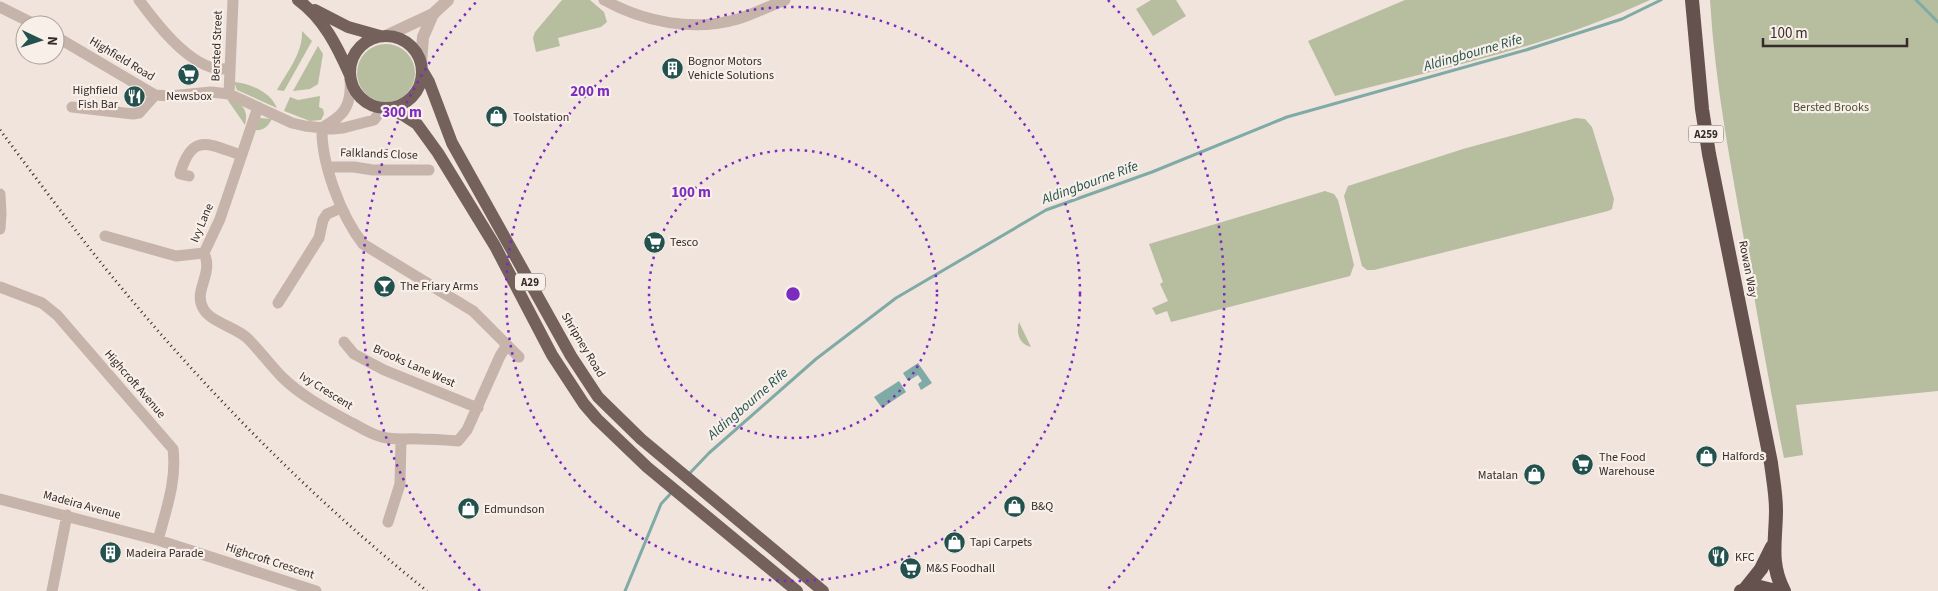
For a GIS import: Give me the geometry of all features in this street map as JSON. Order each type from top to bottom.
[{"type":"highway","name":"Rowan Way","points":[[1692,2],[1702,109],[1709,154],[1775,488],[1776,512],[1773,544],[1775,570],[1784,591]]},
{"type":"highway","name":"Rowan Way","points":[[1743,590],[1762,569],[1773,544]]},
{"type":"highway","points":[[1743,590],[1760,587],[1776,591]]},
{"type":"main road","name":"Shripney Road","points":[[302,3],[348,27],[383,36],[397,37],[405,41],[418,54],[452,143],[576,366],[598,396],[641,440],[823,591]]},
{"type":"main road","name":"Shripney Road","points":[[302,3],[328,30],[350,76],[354,89],[361,99],[371,105],[403,115],[417,124],[438,152],[495,246],[552,355],[577,394],[604,425],[662,480],[797,591]]},
{"type":"main road","points":[[350,76],[350,64],[354,54],[370,39],[383,36]]},
{"type":"main road","points":[[385,108],[398,107],[413,96],[422,80],[422,67]]},
{"type":"street","points":[[139,0],[160,28],[200,63],[214,68],[230,69]]},
{"type":"street","name":"Bersted Street","points":[[229,94],[233,0]]},
{"type":"street","points":[[383,36],[433,14],[448,0]]},
{"type":"street","points":[[604,0],[633,14],[670,23],[694,25],[714,24],[738,19],[784,0]]},
{"type":"street","points":[[0,7],[16,15]]},
{"type":"street","points":[[422,67],[423,37],[433,14]]},
{"type":"street","name":"Highfield Road","points":[[65,42],[155,95],[170,96],[211,92],[229,94],[292,122],[322,128],[343,128],[374,120],[385,108]]},
{"type":"street","points":[[350,76],[351,89],[345,107],[339,116],[322,128],[321,145],[341,208],[353,231],[363,244],[473,311],[519,357]]},
{"type":"street","points":[[72,107],[133,114],[139,113],[155,95]]},
{"type":"street","name":"Ivy Lane","points":[[105,236],[176,256],[204,253],[220,219],[258,107]]},
{"type":"street","points":[[189,176],[180,174],[187,154],[195,147],[210,144],[241,155]]},
{"type":"street","name":"Falklands Close","points":[[328,166],[373,170],[429,170]]},
{"type":"street","points":[[0,194],[0,229]]},
{"type":"street","points":[[278,303],[319,238],[326,214],[341,208]]},
{"type":"street","name":"Ivy Crescent","points":[[204,253],[208,261],[208,269],[200,295],[201,306],[206,314],[242,334],[282,377],[298,391],[370,432],[401,440],[418,438],[458,441],[467,430],[478,408]]},
{"type":"street","name":"Highcroft Avenue","points":[[0,287],[42,303],[58,315],[173,449],[175,466],[172,488],[158,540]]},
{"type":"street","name":"Brooks Lane West","points":[[344,342],[354,354],[384,370],[478,408]]},
{"type":"street","points":[[478,408],[500,356],[507,345]]},
{"type":"street","points":[[388,522],[400,484],[401,440]]},
{"type":"street","name":"Madeira Avenue","points":[[0,499],[158,540]]},
{"type":"street","points":[[52,591],[67,515]]},
{"type":"street","name":"Highcroft Crescent","points":[[158,540],[316,591]]},
{"type":"green space","points":[[562,0],[590,0],[604,12],[607,22],[601,27],[558,38],[560,46],[536,52],[533,38],[535,32]]},
{"type":"green space","points":[[1151,0],[1176,0],[1186,16],[1153,36],[1136,9]]},
{"type":"green space","points":[[1405,0],[1650,0],[1574,31],[1535,43],[1455,66],[1335,96],[1308,41]]},
{"type":"green space","name":"Bersted Brooks","points":[[1710,0],[1938,0],[1938,391],[1796,405],[1803,455],[1784,458],[1725,128],[1712,32]]},
{"type":"green space","points":[[302,31],[312,41],[284,91],[277,90],[297,55],[302,39]]},
{"type":"green space","points":[[386,44],[402,49],[410,57],[415,73],[410,89],[402,97],[386,102],[370,97],[362,89],[357,73],[362,57],[370,49]]},
{"type":"green space","points":[[318,46],[323,54],[318,84],[310,89],[293,91]]},
{"type":"green space","points":[[234,82],[247,85],[265,93],[277,108],[237,90]]},
{"type":"green space","points":[[320,96],[319,107],[323,109],[324,114],[321,120],[310,121],[284,111],[290,97],[298,100]]},
{"type":"green space","points":[[227,99],[243,108],[246,115],[245,125]]},
{"type":"green space","points":[[260,118],[272,119],[265,128],[255,130]]},
{"type":"green space","points":[[1576,118],[1585,119],[1592,127],[1614,199],[1612,209],[1374,270],[1367,270],[1362,266],[1344,196],[1348,186],[1463,149]]},
{"type":"green space","points":[[1325,191],[1334,194],[1338,200],[1354,265],[1350,276],[1171,322],[1167,311],[1156,315],[1152,308],[1168,301],[1160,284],[1163,282],[1149,244]]},
{"type":"green space","points":[[1019,322],[1031,347],[1021,341],[1019,337]]},
{"type":"water","points":[[918,363],[932,383],[921,390],[918,384],[922,381],[918,375],[908,381],[903,373]]},
{"type":"water","points":[[899,381],[906,392],[882,408],[874,397]]},
{"type":"waterway","name":"Aldingbourne Rife","points":[[689,474],[709,453],[816,359],[896,298],[1046,210],[1152,172],[1287,117],[1526,50],[1622,19],[1661,0]]},
{"type":"waterway","points":[[1916,0],[1938,22]]},
{"type":"waterway","name":"Aldingbourne Rife","points":[[625,591],[661,504],[673,491]]},
{"type":"railway","points":[[0,130],[110,274],[221,401],[342,519],[427,591]]},
{"type":"place","name":"Bognor Motors Vehicle Solutions","points":[[672,68]]},
{"type":"place","name":"Newsbox","points":[[189,75]]},
{"type":"place","name":"Highfield Fish Bar","points":[[134,97]]},
{"type":"place","name":"Toolstation","points":[[497,117]]},
{"type":"place","name":"Tesco","points":[[654,242]]},
{"type":"place","name":"The Friary Arms","points":[[384,286]]},
{"type":"place","name":"Halfords","points":[[1706,456]]},
{"type":"place","name":"The Food Warehouse","points":[[1583,464]]},
{"type":"place","name":"Matalan","points":[[1534,475]]},
{"type":"place","name":"B&Q","points":[[1015,506]]},
{"type":"place","name":"Edmundson","points":[[468,509]]},
{"type":"place","name":"Tapi Carpets","points":[[954,542]]},
{"type":"place","name":"Madeira Parade","points":[[110,553]]},
{"type":"place","name":"KFC","points":[[1719,557]]},
{"type":"place","name":"M&S Foodhall","points":[[910,568]]}]
